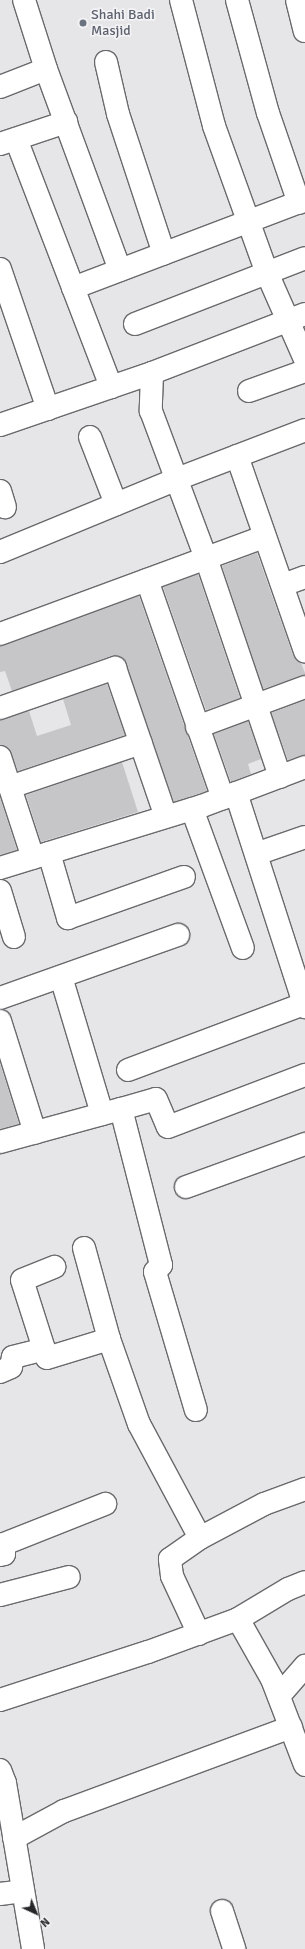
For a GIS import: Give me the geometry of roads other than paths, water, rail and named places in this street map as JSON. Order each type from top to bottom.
[{"type":"street","points":[[24,0],[46,69],[120,270]]},
{"type":"street","points":[[181,0],[214,126],[267,273],[296,318],[305,359]]},
{"type":"street","points":[[73,288],[302,201],[268,113],[237,0]]},
{"type":"street","points":[[297,0],[305,32]]},
{"type":"street","points":[[106,62],[118,114],[164,254]]},
{"type":"street","points":[[0,87],[46,69]]},
{"type":"street","points":[[66,122],[8,142],[73,288],[111,387]]},
{"type":"street","points":[[135,324],[305,258]]},
{"type":"street","points":[[1,277],[48,409]]},
{"type":"street","points":[[0,425],[152,373],[296,318]]},
{"type":"street","points":[[249,391],[305,371]]},
{"type":"street","points":[[152,373],[151,411],[206,558],[280,777]]},
{"type":"street","points":[[0,552],[177,479],[305,430]]},
{"type":"street","points":[[90,437],[116,504]]},
{"type":"street","points":[[237,456],[305,651]]},
{"type":"street","points":[[0,634],[264,537]]},
{"type":"street","points":[[283,585],[305,577]]},
{"type":"street","points":[[128,1070],[304,1005],[256,854],[197,727],[147,580]]},
{"type":"street","points":[[0,708],[115,668],[166,817]]},
{"type":"street","points":[[197,727],[305,687]]},
{"type":"street","points":[[10,787],[141,743]]},
{"type":"street","points":[[0,757],[10,787],[68,918],[184,877]]},
{"type":"street","points":[[0,868],[192,809],[305,767]]},
{"type":"street","points":[[192,809],[243,948]]},
{"type":"street","points":[[256,854],[305,837]]},
{"type":"street","points":[[0,891],[14,938]]},
{"type":"street","points":[[0,998],[178,935]]},
{"type":"street","points":[[60,977],[111,1111],[162,1265],[155,1272],[196,1410]]},
{"type":"street","points":[[0,1021],[34,1133]]},
{"type":"street","points":[[0,1142],[156,1099],[168,1127],[305,1075]]},
{"type":"street","points":[[186,1187],[305,1144]]},
{"type":"street","points":[[84,1248],[109,1340],[138,1424],[200,1538]]},
{"type":"street","points":[[54,1267],[22,1280],[47,1358],[109,1340]]},
{"type":"street","points":[[0,1372],[11,1367],[13,1357],[44,1349]]},
{"type":"street","points":[[199,1634],[168,1563],[174,1554],[200,1538],[264,1504],[305,1489]]},
{"type":"street","points":[[0,1555],[4,1554],[4,1544],[104,1504]]},
{"type":"street","points":[[0,1595],[69,1578]]},
{"type":"street","points":[[0,1700],[199,1634],[238,1619],[288,1589],[305,1582]]},
{"type":"street","points":[[238,1619],[272,1679],[305,1765]]},
{"type":"street","points":[[279,1696],[305,1666]]},
{"type":"street","points":[[14,1838],[64,1811],[291,1727]]},
{"type":"street","points":[[0,1770],[5,1783],[33,1949]]},
{"type":"street","points":[[0,1894],[23,1891]]},
{"type":"street","points":[[222,1911],[234,1949]]},
{"type":"place","name":"Shahi Badi Masjid","points":[[83,23]]}]
